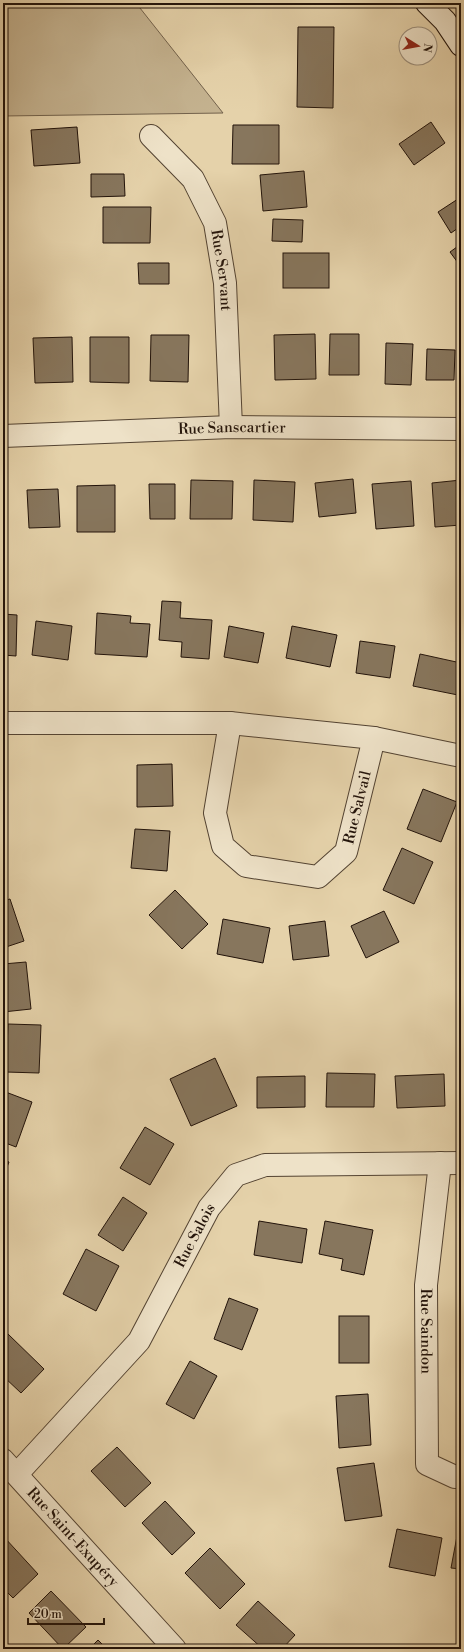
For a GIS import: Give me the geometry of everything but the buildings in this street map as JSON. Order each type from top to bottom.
[{"type":"street","points":[[427,3],[445,21],[461,45]]},
{"type":"street","name":"Rue Servant","points":[[152,136],[193,179],[215,223],[225,283],[231,427]]},
{"type":"street","name":"Rue Sanscartier","points":[[3,436],[231,427],[461,429]]},
{"type":"street","points":[[3,723],[230,723],[374,738],[461,756]]},
{"type":"street","name":"Rue Salvail","points":[[230,723],[215,813],[223,846],[246,866],[318,877],[346,852],[374,738]]},
{"type":"street","name":"Rue Salois","points":[[10,1467],[139,1341],[209,1208],[236,1175],[265,1165],[450,1163]]},
{"type":"street","name":"Rue Saindon","points":[[450,1163],[426,1285],[427,1464],[456,1477],[461,1477]]},
{"type":"street","name":"Rue Saint-Exupéry","points":[[10,1467],[175,1649]]},
{"type":"shaded area","points":[[3,3],[136,3],[223,113],[3,116]]}]
